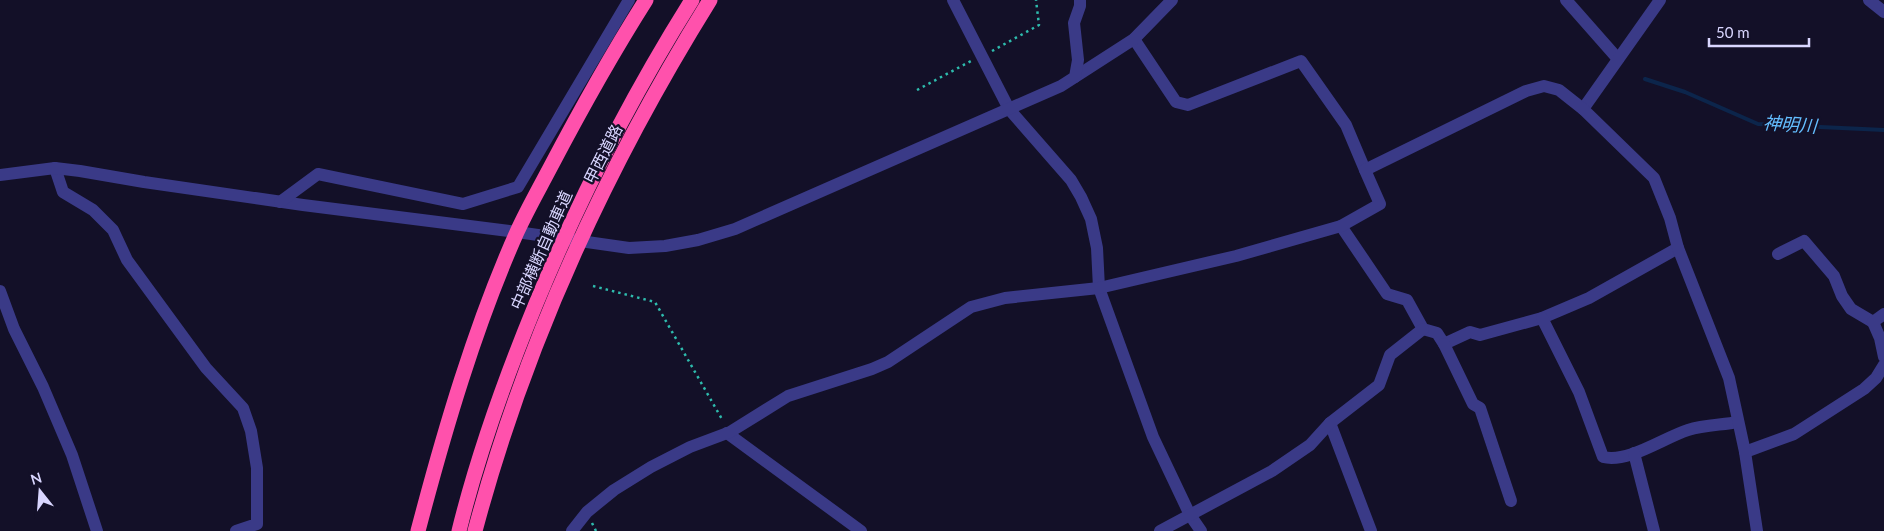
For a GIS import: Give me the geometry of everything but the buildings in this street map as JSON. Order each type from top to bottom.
[{"type":"highway","points":[[418,531],[458,392],[517,232],[566,137],[646,0]]},
{"type":"highway","name":"中部横断自動車道","points":[[459,531],[485,442],[512,362],[573,219],[633,100],[660,51],[692,0]]},
{"type":"highway","name":"甲西道路","points":[[476,531],[484,497],[521,388],[580,241],[625,147],[710,0]]},
{"type":"street","points":[[280,202],[318,174],[463,204],[518,187],[629,0]]},
{"type":"street","points":[[953,0],[1009,109],[1071,180],[1081,197],[1091,219],[1097,248],[1100,288],[1153,437],[1190,515],[1201,531]]},
{"type":"street","points":[[0,175],[55,168],[280,202],[629,248],[665,246],[698,240],[735,229],[1061,86],[1134,39],[1172,0]]},
{"type":"street","points":[[1566,0],[1618,59]]},
{"type":"street","points":[[1583,109],[1660,0]]},
{"type":"street","points":[[1869,0],[1884,12]]},
{"type":"street","points":[[1075,77],[1078,60],[1074,23],[1082,2]]},
{"type":"street","points":[[572,531],[587,512],[614,490],[650,467],[690,447],[728,432],[788,396],[888,362],[971,307],[1006,298],[1100,288],[1236,256],[1340,226],[1380,204],[1346,125],[1301,61],[1188,105],[1176,102],[1134,39]]},
{"type":"street","points":[[1365,170],[1526,92],[1544,86],[1559,90],[1583,109],[1654,178],[1670,218],[1678,248],[1729,378],[1757,531]]},
{"type":"street","points":[[55,168],[63,192],[93,210],[113,230],[127,260],[206,368],[243,408],[251,430],[257,468],[257,524],[236,531]]},
{"type":"street","points":[[1340,226],[1387,294],[1407,300],[1423,329],[1437,333],[1444,344],[1473,404],[1480,408],[1511,501]]},
{"type":"street","points":[[1778,254],[1804,241],[1834,276],[1842,296],[1851,309],[1873,322],[1880,338],[1884,357]]},
{"type":"street","points":[[1444,344],[1470,332],[1480,334],[1542,318],[1589,298],[1678,248]]},
{"type":"street","points":[[0,291],[14,329],[43,387],[72,455],[97,531]]},
{"type":"street","points":[[1873,322],[1884,314]]},
{"type":"street","points":[[1542,318],[1579,392],[1603,457],[1610,459],[1650,448],[1675,434],[1690,429],[1738,422]]},
{"type":"street","points":[[1160,531],[1272,471],[1310,445],[1330,423],[1378,385],[1390,355],[1423,329]]},
{"type":"street","points":[[1744,452],[1794,434],[1864,390],[1876,378],[1884,365]]},
{"type":"street","points":[[1330,423],[1371,531]]},
{"type":"street","points":[[728,432],[861,531]]},
{"type":"street","points":[[1634,453],[1654,531]]},
{"type":"path","points":[[593,286],[655,302],[728,432]]},
{"type":"waterway","name":"神明川","points":[[1645,79],[1685,92],[1758,124],[1884,130]]}]
